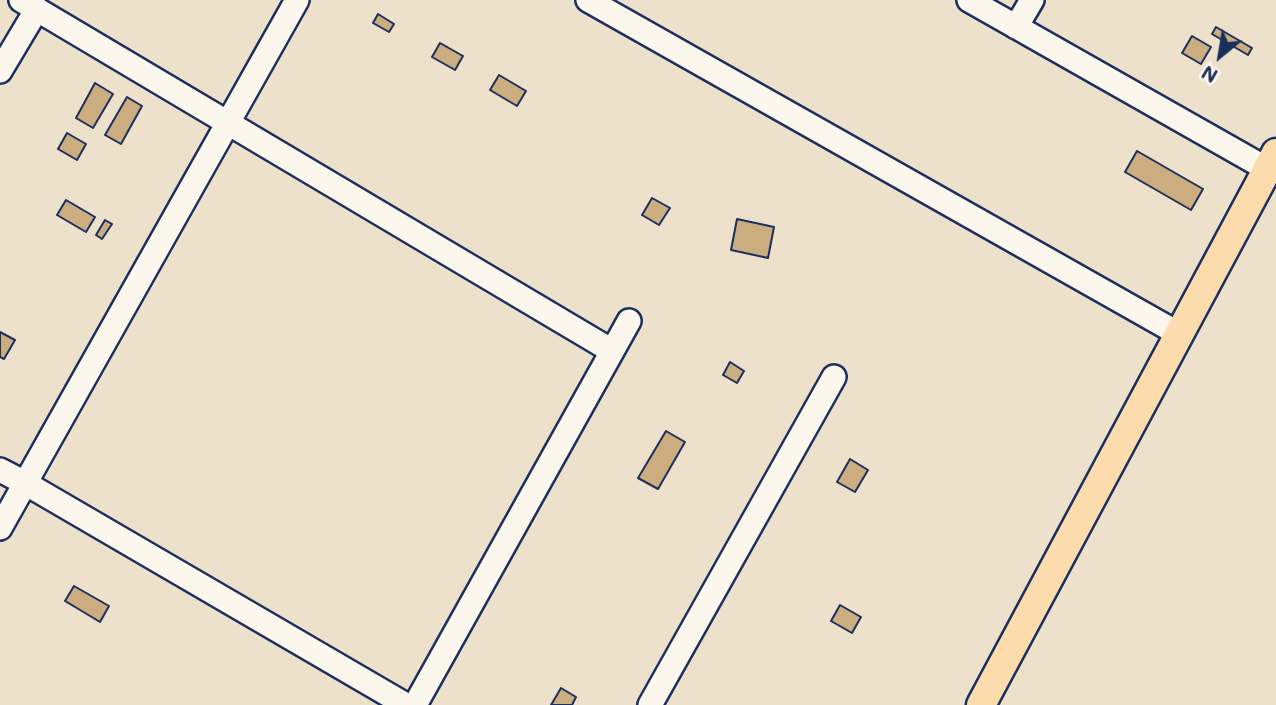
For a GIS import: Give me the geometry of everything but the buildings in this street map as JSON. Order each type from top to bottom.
[{"type":"main road","points":[[981,705],[1272,161]]},
{"type":"street","points":[[0,528],[297,0]]},
{"type":"street","points":[[588,0],[1179,334]]},
{"type":"street","points":[[969,0],[1272,161]]},
{"type":"street","points":[[1016,27],[1032,0]]},
{"type":"street","points":[[0,71],[29,4],[612,351]]},
{"type":"street","points":[[415,705],[629,321]]},
{"type":"street","points":[[650,705],[834,377]]},
{"type":"street","points":[[0,470],[406,705]]}]
